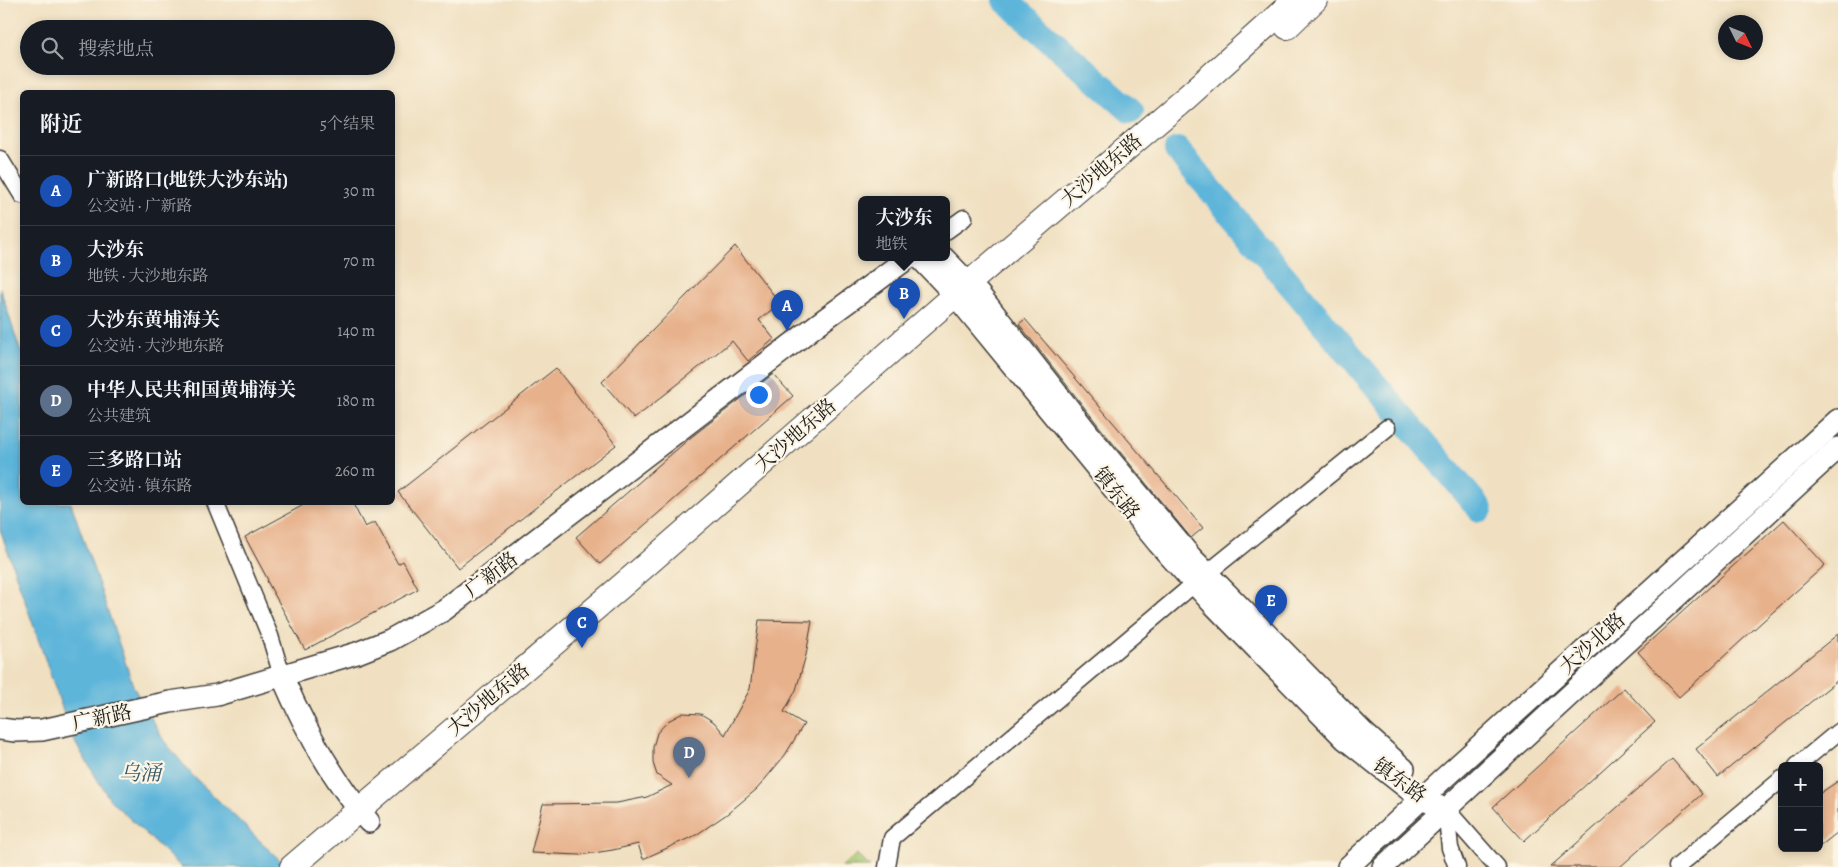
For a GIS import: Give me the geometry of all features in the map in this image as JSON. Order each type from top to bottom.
[{"type":"main road","name":"大沙地东路","points":[[292,867],[364,816],[714,525],[967,294],[1295,0]]},
{"type":"main road","name":"大沙地东路","points":[[967,294],[1146,152],[1315,0]]},
{"type":"main road","name":"大沙地东路","points":[[316,867],[364,816]]},
{"type":"street","points":[[0,159],[20,192]]},
{"type":"street","points":[[950,228],[964,218]]},
{"type":"street","name":"广新路","points":[[0,729],[16,731],[42,730],[170,702],[217,695],[357,653],[390,640],[444,610],[818,324],[904,261]]},
{"type":"street","name":"镇东路","points":[[924,261],[967,294]]},
{"type":"street","name":"镇东路","points":[[946,261],[967,294],[1156,517],[1200,579],[1345,739],[1446,809]]},
{"type":"street","name":"大沙北路","points":[[1348,867],[1838,420]]},
{"type":"street","points":[[887,867],[892,838],[1200,579],[1387,428]]},
{"type":"street","name":"大沙北路","points":[[1383,867],[1838,448]]},
{"type":"street","points":[[216,505],[270,636],[282,676],[299,716],[336,778],[364,816]]},
{"type":"street","points":[[1803,762],[1838,732]]},
{"type":"street","points":[[1677,867],[1778,782]]},
{"type":"street","points":[[1446,809],[1450,848],[1457,867]]},
{"type":"street","points":[[1446,809],[1497,867]]},
{"type":"green space","points":[[857,854],[870,867],[841,867]]},
{"type":"water","name":"乌涌","points":[[0,288],[20,350],[20,505],[72,505],[134,688],[164,741],[193,776],[287,867],[181,867],[110,800],[76,744],[0,529]]},
{"type":"building","points":[[735,246],[780,303],[759,320],[774,339],[748,361],[732,341],[634,419],[602,382]]},
{"type":"building","points":[[1025,319],[1203,528],[1191,538],[1102,430],[1019,324]]},
{"type":"building","points":[[556,368],[616,445],[458,568],[398,492]]},
{"type":"building","points":[[773,374],[793,396],[600,564],[576,537],[690,438]]},
{"type":"building","points":[[304,505],[354,505],[365,527],[375,522],[398,564],[403,561],[418,589],[305,650],[245,537]]},
{"type":"building","points":[[1784,520],[1825,565],[1679,697],[1638,652]]},
{"type":"building","points":[[759,620],[812,621],[806,655],[796,690],[784,712],[804,724],[785,755],[757,789],[727,814],[696,835],[643,859],[638,844],[580,855],[531,853],[543,804],[617,803],[647,797],[672,785],[657,775],[653,763],[653,747],[657,733],[668,721],[683,713],[701,714],[714,722],[725,735],[750,689]]},
{"type":"building","points":[[1838,634],[1838,680],[1718,777],[1696,749]]},
{"type":"building","points":[[1624,688],[1655,722],[1524,841],[1493,807]]},
{"type":"building","points":[[1672,759],[1702,794],[1620,867],[1550,867]]},
{"type":"building","points":[[1838,781],[1838,832],[1823,844],[1823,807],[1823,791]]},
{"type":"waterway","points":[[1005,0],[1131,111]]},
{"type":"waterway","points":[[1177,150],[1480,509]]},
{"type":"place","name":"大沙东","points":[[904,319]]},
{"type":"place","name":"广新路口(地铁大沙东站)","points":[[787,331]]},
{"type":"place","name":"三多路口站","points":[[1271,626]]},
{"type":"place","name":"大沙东黄埔海关","points":[[582,648]]},
{"type":"place","name":"中华人民共和国黄埔海关","points":[[689,778]]}]
